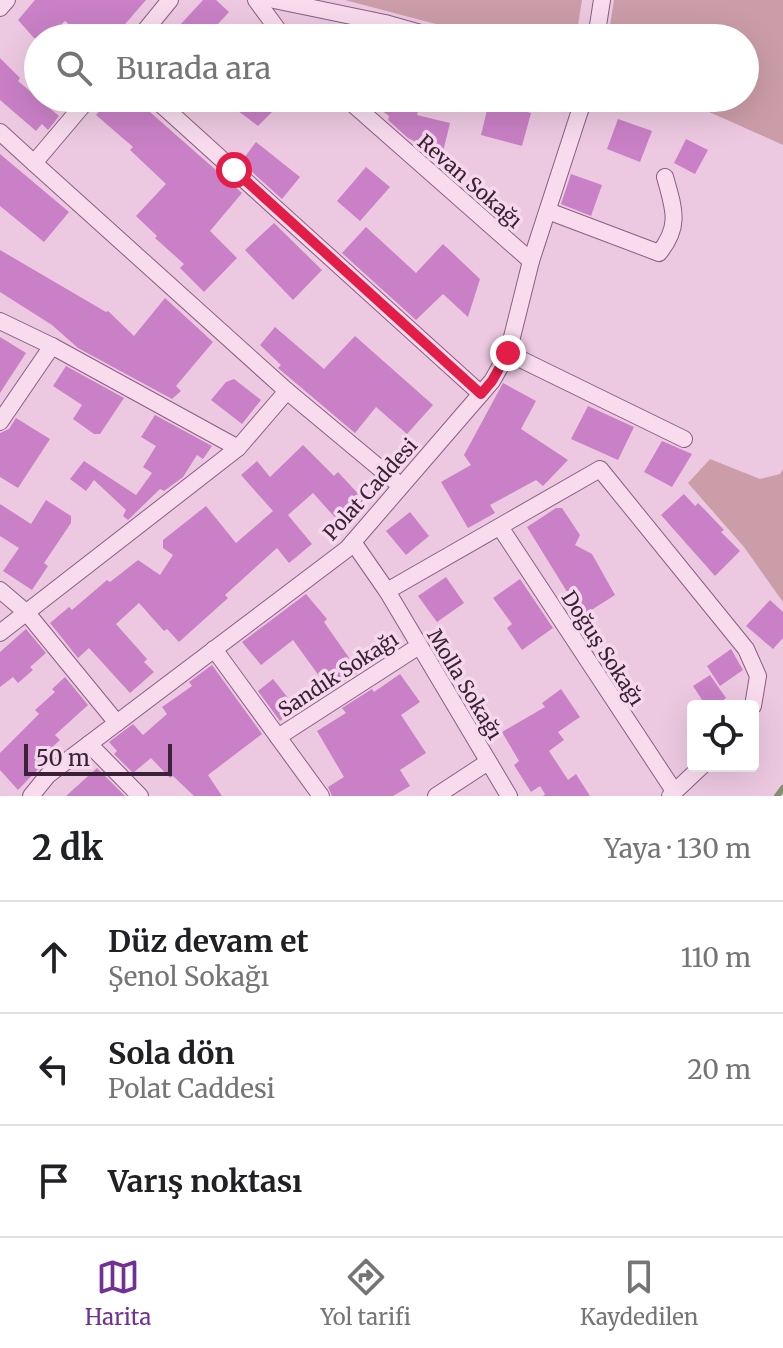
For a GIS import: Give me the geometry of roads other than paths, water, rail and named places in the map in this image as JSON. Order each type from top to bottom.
[{"type":"street","points":[[0,8],[7,0]]},
{"type":"street","points":[[150,24],[170,0]]},
{"type":"street","points":[[256,0],[274,24]]},
{"type":"street","points":[[274,0],[389,24]]},
{"type":"street","points":[[598,24],[602,0]]},
{"type":"street","points":[[34,163],[77,112]]},
{"type":"street","points":[[169,112],[481,394]]},
{"type":"street","name":"Revan Sokağı","points":[[362,112],[531,261]]},
{"type":"street","name":"Polat Caddesi","points":[[31,796],[48,775],[353,542],[492,381],[508,353],[531,261],[579,112]]},
{"type":"street","points":[[0,132],[287,391],[401,486]]},
{"type":"street","points":[[548,211],[659,253],[671,238],[674,211],[665,177]]},
{"type":"street","points":[[0,321],[52,346],[238,448]]},
{"type":"street","points":[[0,422],[52,346]]},
{"type":"street","points":[[508,353],[684,439]]},
{"type":"street","points":[[0,633],[238,448],[287,391]]},
{"type":"street","points":[[387,591],[600,469],[746,649],[758,676],[756,700]]},
{"type":"street","name":"Doğuş Sokağı","points":[[500,527],[672,794]]},
{"type":"street","name":"Molla Sokağı","points":[[353,542],[387,591],[509,796]]},
{"type":"street","points":[[0,590],[27,613],[117,723]]},
{"type":"street","name":"Sandık Sokağı","points":[[278,737],[419,646]]},
{"type":"street","points":[[214,649],[321,796]]},
{"type":"street","points":[[89,744],[140,796]]},
{"type":"street","points":[[436,796],[488,762]]},
{"type":"street","points":[[672,794],[696,772]]},
{"type":"waterway","points":[[777,796],[783,788]]}]
